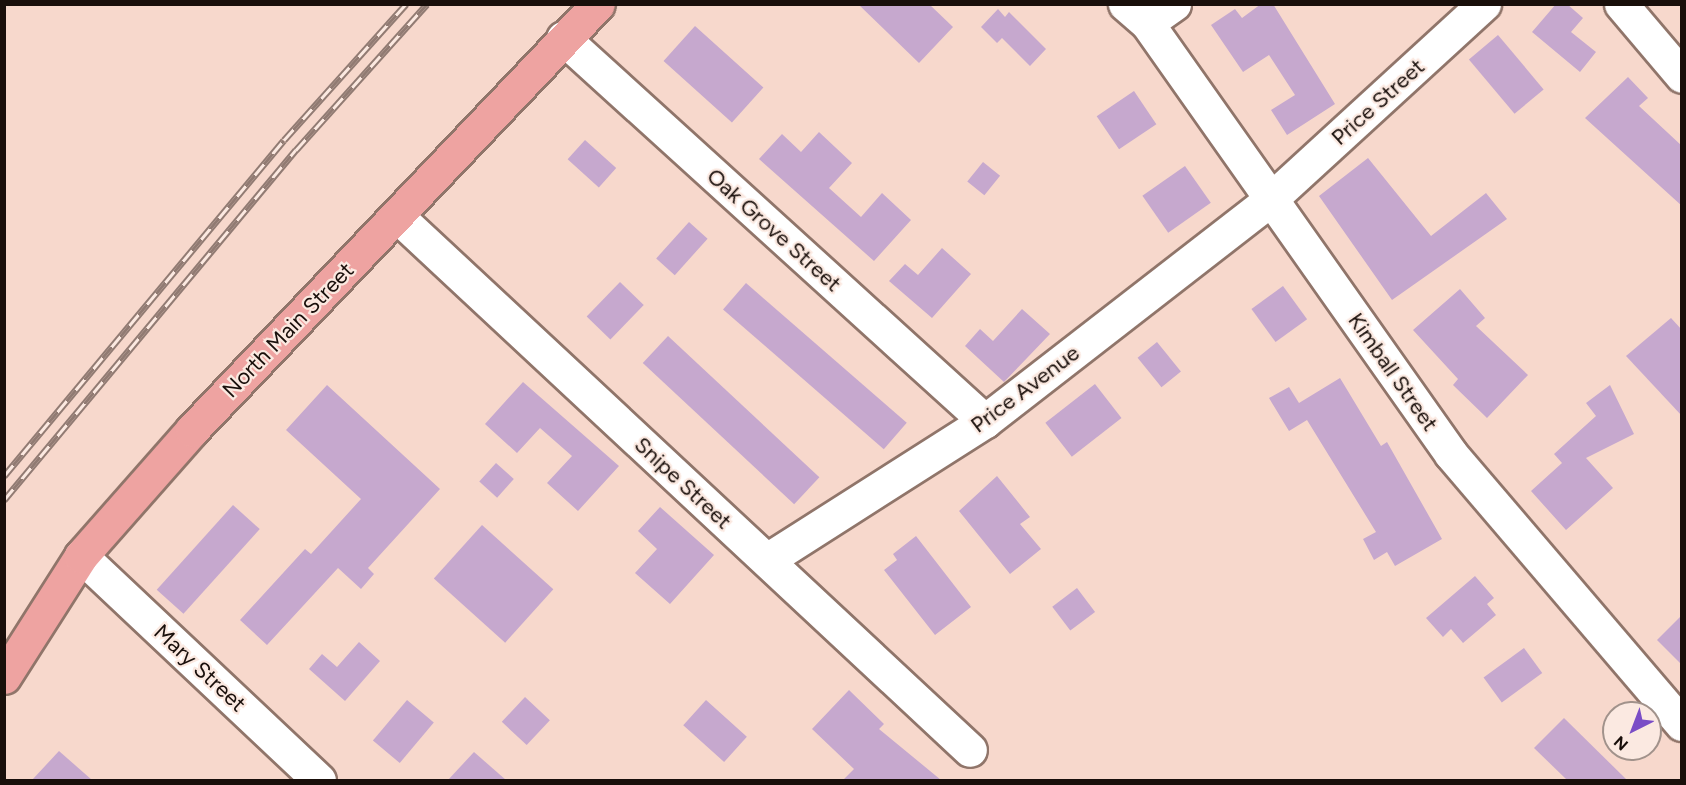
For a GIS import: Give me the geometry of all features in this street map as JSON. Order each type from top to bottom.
[{"type":"main road","name":"North Main Street","points":[[4,677],[81,556],[192,430],[563,38],[598,4]]},
{"type":"street","points":[[1136,14],[1174,4]]},
{"type":"street","name":"Price Street","points":[[1271,199],[1484,4]]},
{"type":"street","points":[[1621,4],[1682,76]]},
{"type":"street","name":"Kimball Street","points":[[1136,14],[1271,199],[1451,454],[1682,724]]},
{"type":"street","name":"Oak Grove Street","points":[[563,38],[985,421]]},
{"type":"street","name":"Price Avenue","points":[[766,560],[985,421],[1271,199]]},
{"type":"street","name":"Snipe Street","points":[[397,216],[970,750]]},
{"type":"street","name":"Mary Street","points":[[81,556],[319,780]]},
{"type":"building","points":[[858,4],[929,4],[953,27],[919,63]]},
{"type":"building","points":[[1261,4],[1273,4],[1335,104],[1287,135],[1271,110],[1295,95],[1269,55],[1243,72],[1211,25],[1235,9],[1242,18]]},
{"type":"building","points":[[1556,4],[1567,4],[1583,18],[1571,32],[1596,52],[1580,72],[1532,32]]},
{"type":"building","points":[[998,9],[1005,17],[1009,12],[1046,49],[1030,66],[1002,38],[997,43],[981,27]]},
{"type":"building","points":[[695,26],[763,88],[732,122],[664,61]]},
{"type":"building","points":[[1498,35],[1544,89],[1515,114],[1469,59]]},
{"type":"building","points":[[1628,77],[1648,98],[1639,106],[1682,146],[1682,206],[1585,118]]},
{"type":"building","points":[[1134,91],[1156,124],[1119,149],[1097,116]]},
{"type":"building","points":[[819,132],[852,163],[829,188],[861,217],[882,193],[911,220],[874,261],[759,159],[782,134],[801,152]]},
{"type":"building","points":[[585,140],[616,168],[599,187],[568,159]]},
{"type":"building","points":[[1368,158],[1431,236],[1486,193],[1507,219],[1392,300],[1319,196]]},
{"type":"building","points":[[983,162],[1000,176],[984,195],[967,181]]},
{"type":"building","points":[[1185,166],[1211,203],[1168,233],[1142,196]]},
{"type":"building","points":[[689,222],[708,239],[675,275],[656,258]]},
{"type":"building","points":[[942,248],[971,274],[932,318],[889,281],[905,264],[918,275]]},
{"type":"building","points":[[620,282],[644,305],[610,339],[587,317]]},
{"type":"building","points":[[746,283],[907,423],[884,449],[723,309]]},
{"type":"building","points":[[1283,286],[1307,319],[1276,342],[1251,309]]},
{"type":"building","points":[[1460,289],[1485,318],[1476,326],[1528,375],[1487,418],[1453,385],[1458,379],[1413,330]]},
{"type":"building","points":[[1022,309],[1050,334],[1004,382],[965,346],[980,329],[993,341]]},
{"type":"building","points":[[1671,318],[1682,330],[1682,416],[1626,356]]},
{"type":"building","points":[[668,336],[819,477],[794,504],[643,363]]},
{"type":"building","points":[[1157,342],[1181,372],[1161,387],[1138,358]]},
{"type":"building","points":[[1340,378],[1381,446],[1387,442],[1442,539],[1395,566],[1387,552],[1374,560],[1363,539],[1376,532],[1307,420],[1289,431],[1269,398],[1289,387],[1299,403]]},
{"type":"building","points":[[523,382],[619,466],[578,511],[547,483],[572,456],[540,428],[517,453],[485,424]]},
{"type":"building","points":[[1095,384],[1121,418],[1072,457],[1045,423]]},
{"type":"building","points":[[327,385],[440,489],[368,568],[374,574],[361,589],[338,568],[267,645],[240,620],[305,549],[311,554],[361,499],[286,430]]},
{"type":"building","points":[[1610,385],[1634,434],[1586,458],[1613,488],[1566,530],[1531,491],[1562,463],[1554,454],[1596,416],[1586,403]]},
{"type":"building","points":[[496,463],[514,479],[497,498],[479,482]]},
{"type":"building","points":[[997,476],[1030,517],[1020,524],[1041,549],[1010,574],[959,511]]},
{"type":"building","points":[[233,505],[260,529],[183,614],[157,590]]},
{"type":"building","points":[[660,507],[714,555],[670,604],[635,573],[657,549],[638,531]]},
{"type":"building","points":[[482,525],[553,589],[505,643],[434,579]]},
{"type":"building","points":[[916,536],[971,607],[935,635],[884,570],[897,560],[893,554]]},
{"type":"building","points":[[1475,576],[1494,598],[1487,604],[1496,615],[1463,643],[1451,629],[1443,637],[1426,618]]},
{"type":"building","points":[[1077,588],[1095,612],[1070,631],[1052,607]]},
{"type":"building","points":[[1682,615],[1682,665],[1657,640]]},
{"type":"building","points":[[359,642],[380,661],[345,701],[309,669],[322,654],[337,667]]},
{"type":"building","points":[[1524,648],[1542,673],[1502,702],[1484,677]]},
{"type":"building","points":[[849,690],[884,724],[879,729],[941,780],[843,780],[854,769],[812,729]]},
{"type":"building","points":[[525,697],[550,720],[527,745],[502,722]]},
{"type":"building","points":[[407,700],[434,722],[400,763],[373,741]]},
{"type":"building","points":[[706,700],[747,737],[724,762],[683,725]]},
{"type":"building","points":[[1564,718],[1602,755],[1602,761],[1608,761],[1627,780],[1567,780],[1534,748]]},
{"type":"building","points":[[59,751],[92,780],[32,780]]},
{"type":"building","points":[[474,752],[506,780],[448,780]]},
{"type":"railway","points":[[4,476],[284,140],[406,4]]},
{"type":"railway","points":[[4,500],[296,150],[427,4]]}]
